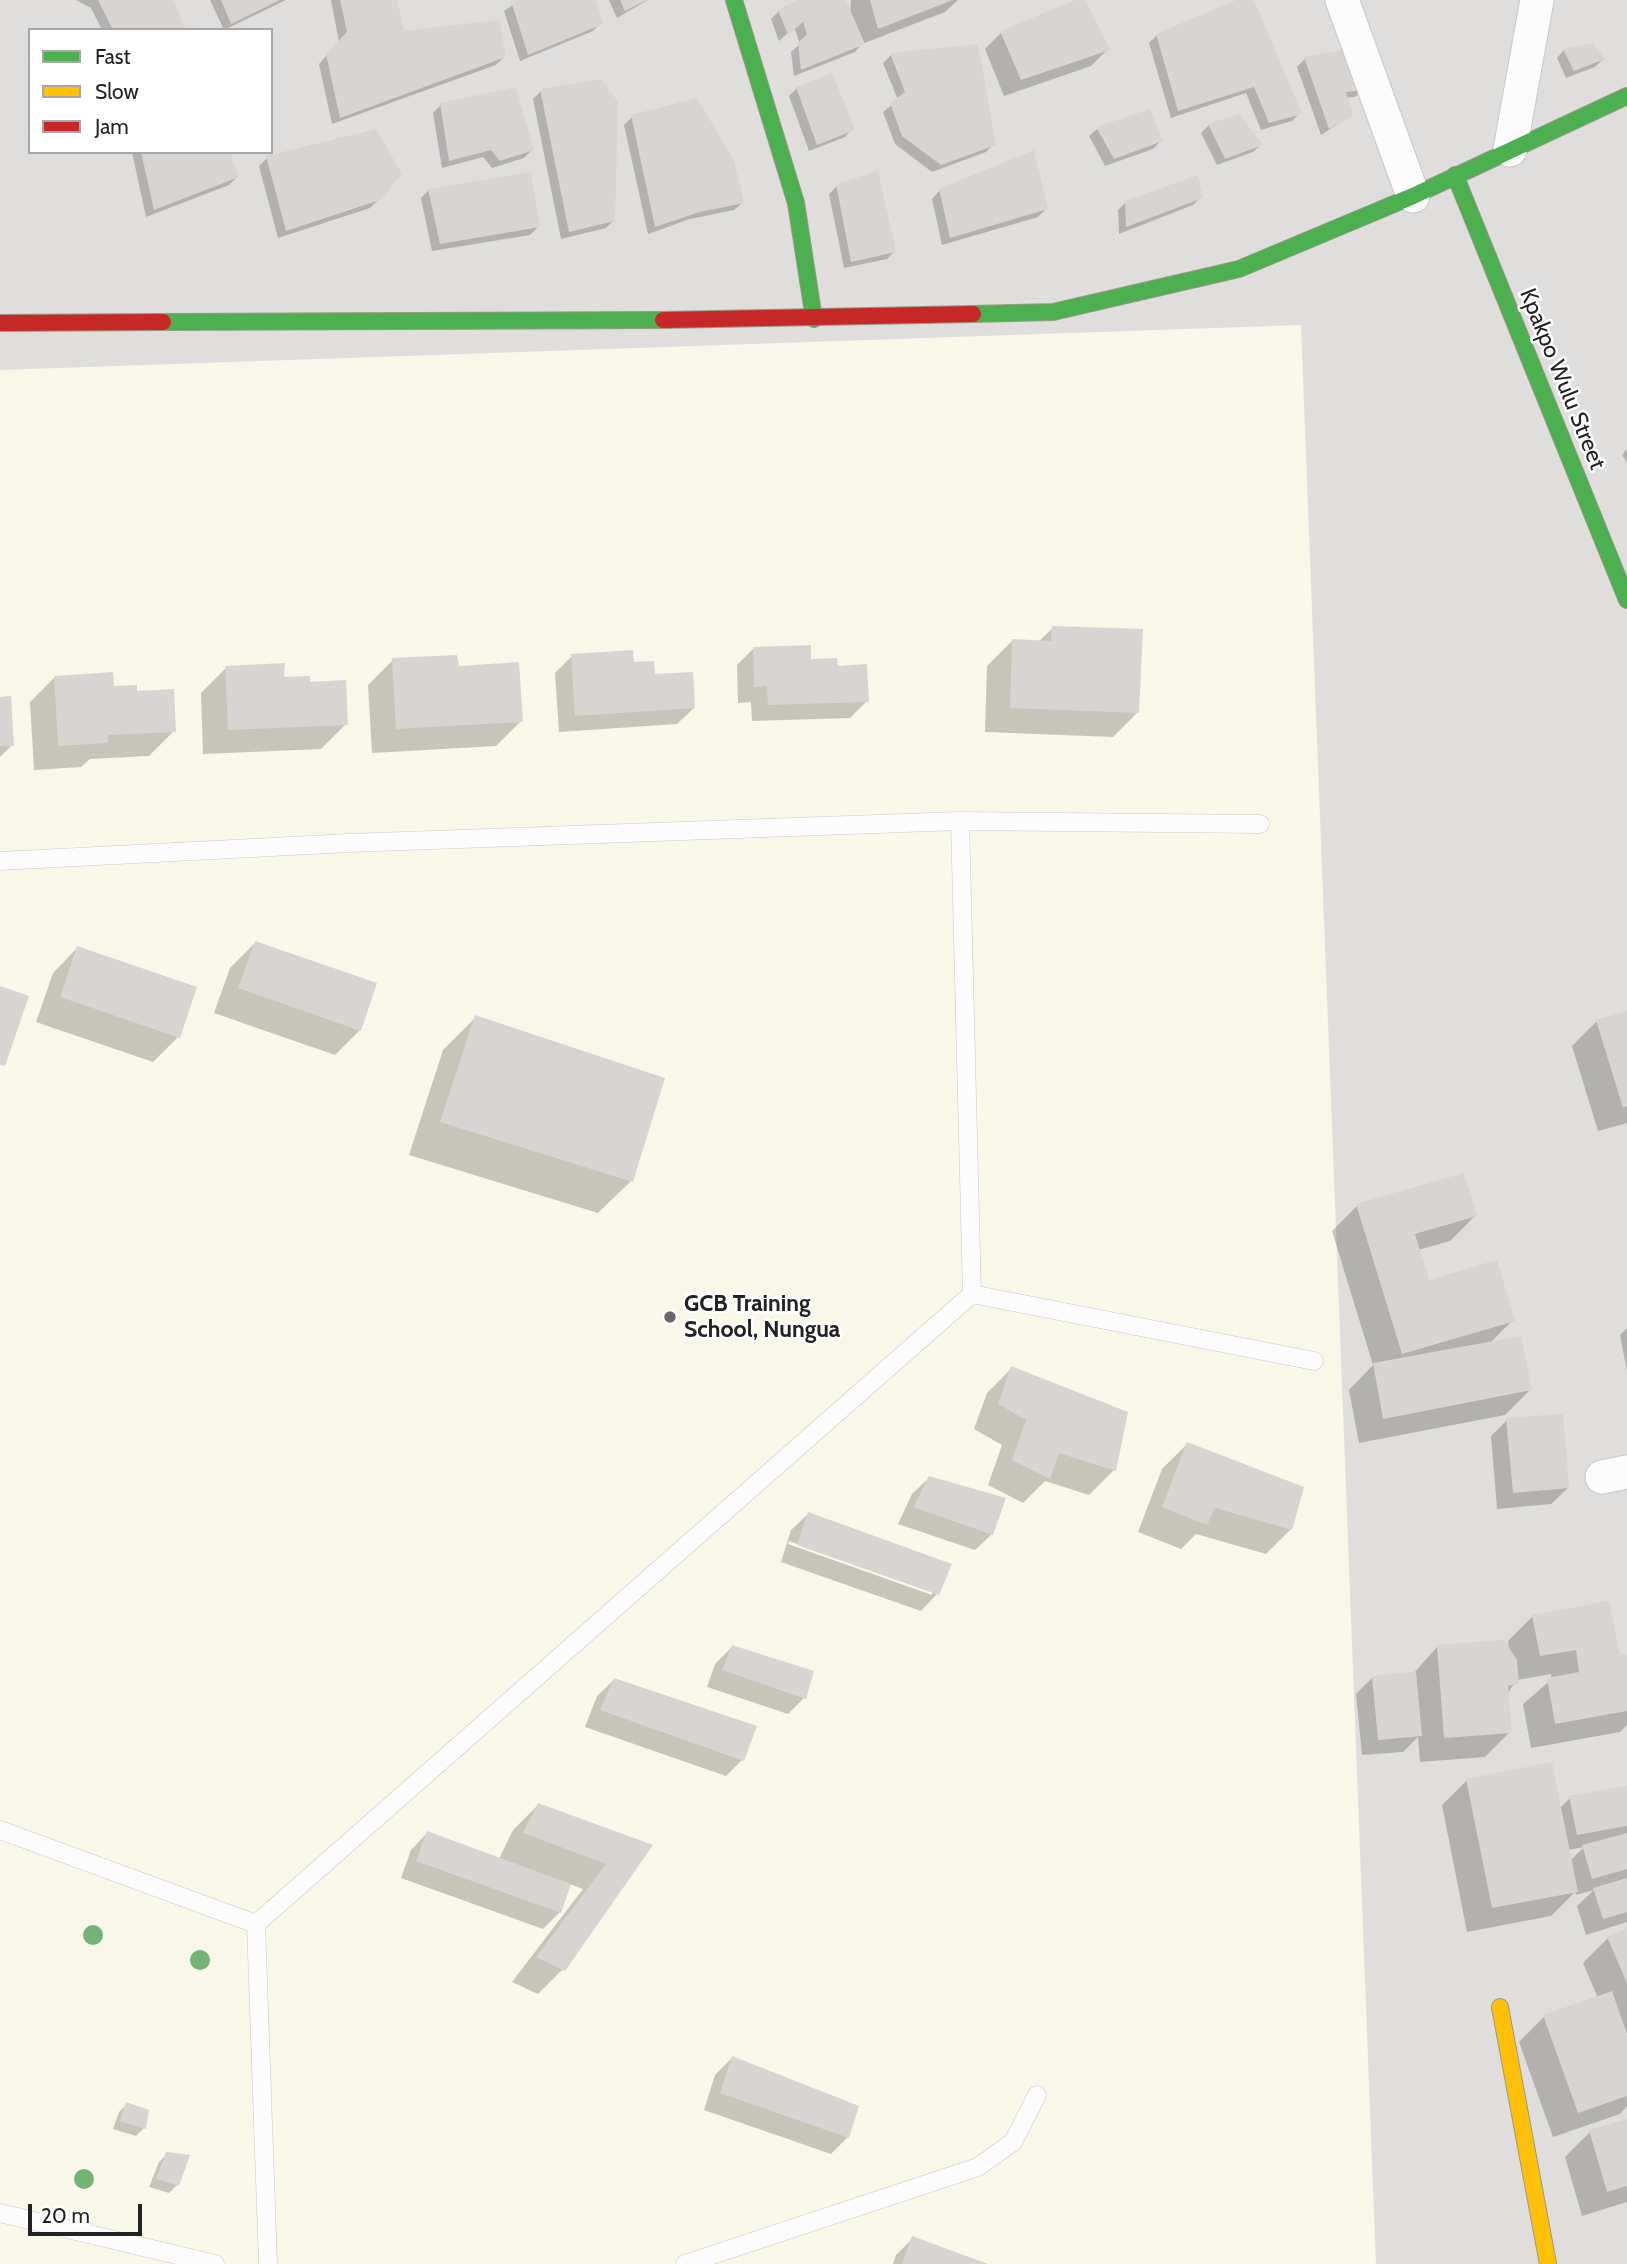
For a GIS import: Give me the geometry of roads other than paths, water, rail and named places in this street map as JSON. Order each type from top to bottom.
[{"type":"street","points":[[734,0],[796,203],[814,319]]},
{"type":"street","points":[[1342,0],[1413,196]]},
{"type":"street","points":[[1510,150],[1537,0]]},
{"type":"street","points":[[0,323],[814,319],[1053,312],[1239,270],[1413,196],[1627,96]]},
{"type":"street","name":"Kpakpo Wulu Street","points":[[1455,175],[1627,600]]},
{"type":"street","points":[[1500,2007],[1548,2264]]},
{"type":"lane","points":[[960,821],[972,1294]]},
{"type":"lane","points":[[0,861],[349,843],[960,821],[1260,824]]},
{"type":"lane","points":[[972,1294],[1314,1361]]},
{"type":"lane","points":[[256,1924],[972,1294]]},
{"type":"lane","points":[[0,1830],[256,1924]]},
{"type":"lane","points":[[256,1924],[268,2264]]},
{"type":"lane","points":[[685,2264],[978,2167],[1013,2143],[1037,2095]]},
{"type":"lane","points":[[0,2213],[215,2264]]},
{"type":"place","name":"GCB Training School, Nungua","points":[[670,1317]]}]
